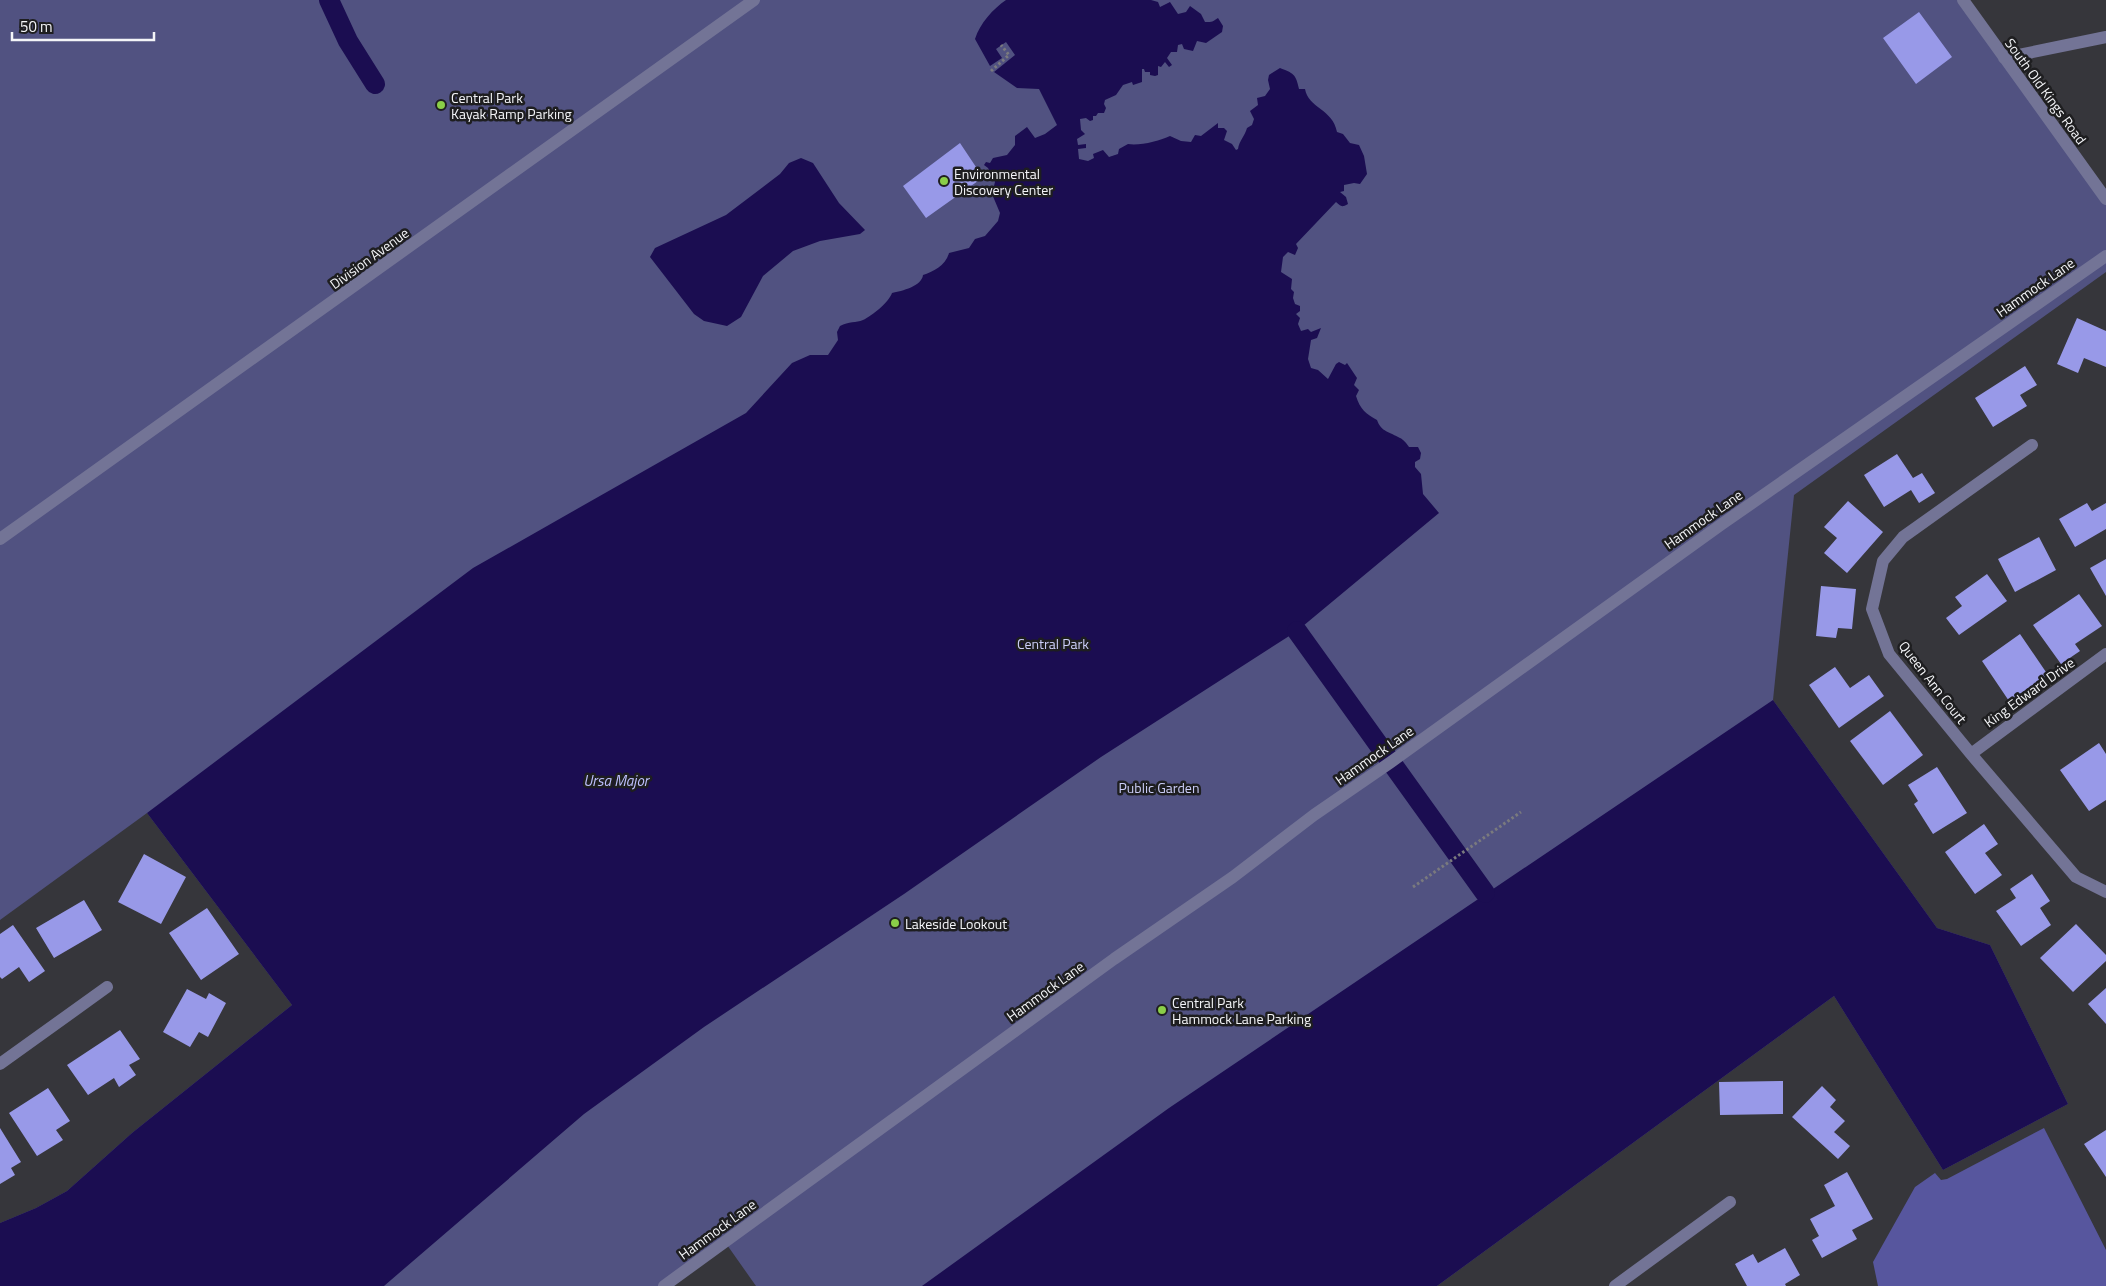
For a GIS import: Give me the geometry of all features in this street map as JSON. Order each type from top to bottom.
[{"type":"street","name":"Division Avenue","points":[[0,539],[754,0]]},
{"type":"street","name":"South Old Kings Road","points":[[1963,0],[2106,199]]},
{"type":"street","points":[[2004,58],[2106,36]]},
{"type":"street","name":"Hammock Lane","points":[[664,1286],[1114,958],[1233,877],[1314,815],[1391,762],[1722,524],[2106,256]]},
{"type":"street","name":"Queen Ann Court","points":[[2032,445],[1903,537],[1883,561],[1872,608],[1889,654],[1971,754],[2076,877],[2106,892]]},
{"type":"street","name":"King Edward Drive","points":[[1971,754],[2106,654]]},
{"type":"street","points":[[0,1064],[107,987]]},
{"type":"street","points":[[1614,1286],[1730,1202]]},
{"type":"path","points":[[991,71],[1009,55],[1001,45]]},
{"type":"path","points":[[1413,887],[1521,812]]},
{"type":"green space","name":"Central Park","points":[[0,0],[1963,0],[2106,199],[2106,272],[1794,495],[1773,700],[1937,928],[1990,945],[2068,1104],[1943,1170],[1834,996],[1437,1286],[756,1286],[725,1242],[663,1286],[0,1286],[0,1223],[36,1208],[67,1191],[132,1133],[292,1005],[147,813],[0,920]]},
{"type":"shaded area","points":[[2044,1128],[2106,1250],[2106,1286],[1878,1286],[1873,1262],[1915,1187],[1935,1173],[1941,1180],[1947,1179]]},
{"type":"water","name":"Ursa Major","points":[[1006,0],[1151,0],[1158,2],[1160,7],[1170,2],[1178,14],[1186,12],[1190,6],[1201,14],[1205,22],[1212,22],[1218,18],[1223,26],[1222,32],[1206,43],[1197,41],[1193,51],[1184,49],[1182,44],[1178,45],[1177,52],[1171,52],[1167,58],[1172,65],[1169,67],[1165,62],[1161,67],[1158,66],[1158,75],[1155,76],[1142,69],[1142,82],[1133,85],[1132,82],[1123,85],[1116,95],[1105,100],[1106,108],[1104,113],[1098,113],[1090,121],[1086,118],[1080,119],[1081,130],[1085,134],[1077,139],[1078,145],[1086,144],[1086,148],[1078,149],[1079,159],[1088,161],[1094,158],[1093,154],[1103,150],[1109,157],[1118,154],[1119,149],[1128,144],[1149,143],[1170,136],[1181,141],[1191,142],[1195,135],[1201,136],[1218,123],[1218,128],[1224,128],[1227,131],[1224,140],[1232,144],[1236,150],[1247,128],[1252,125],[1254,119],[1250,111],[1258,105],[1257,98],[1265,96],[1270,89],[1269,75],[1280,68],[1293,75],[1297,80],[1299,89],[1305,89],[1311,101],[1331,118],[1337,132],[1343,134],[1350,143],[1359,145],[1364,156],[1367,174],[1360,184],[1344,185],[1344,191],[1340,192],[1346,197],[1348,204],[1341,206],[1336,202],[1296,244],[1298,248],[1295,255],[1288,252],[1283,257],[1281,272],[1292,279],[1291,289],[1294,292],[1293,298],[1295,304],[1300,306],[1300,311],[1296,314],[1300,318],[1298,324],[1301,331],[1308,329],[1311,332],[1321,328],[1317,338],[1311,340],[1308,359],[1311,368],[1318,370],[1328,379],[1336,364],[1339,362],[1345,365],[1347,363],[1357,378],[1354,385],[1359,390],[1356,396],[1364,411],[1377,420],[1383,429],[1401,439],[1409,447],[1418,447],[1421,453],[1420,459],[1415,462],[1415,467],[1421,474],[1423,494],[1439,513],[1297,631],[1101,757],[904,894],[704,1027],[584,1114],[384,1286],[0,1286],[0,1223],[36,1208],[67,1191],[132,1133],[292,1005],[147,813],[473,568],[746,413],[792,363],[810,355],[828,355],[838,340],[837,332],[840,326],[867,318],[884,304],[892,293],[915,285],[922,279],[923,275],[939,267],[949,253],[969,248],[975,239],[985,236],[998,221],[1000,213],[992,194],[995,182],[988,168],[984,165],[986,162],[990,163],[993,158],[1007,155],[1015,145],[1015,136],[1027,127],[1035,138],[1045,134],[1057,125],[1039,89],[1017,88],[994,72],[1015,55],[1006,42],[996,49],[1002,58],[990,66],[975,39],[980,27],[996,8]]},
{"type":"water","points":[[801,158],[813,163],[839,203],[865,230],[860,234],[820,241],[793,251],[763,276],[741,317],[727,326],[704,321],[694,314],[650,257],[655,248],[726,215],[780,174],[789,163]]},
{"type":"water","points":[[1773,700],[1937,928],[1990,945],[2068,1104],[1943,1170],[1834,996],[1437,1286],[922,1286],[1169,1108]]},
{"type":"building","points":[[1919,12],[1952,57],[1916,84],[1883,38]]},
{"type":"building","name":"Environmental Discovery Center","points":[[960,143],[980,173],[985,176],[926,218],[903,186]]},
{"type":"building","points":[[2077,318],[2106,331],[2106,367],[2084,358],[2078,373],[2057,364]]},
{"type":"building","points":[[2025,366],[2037,385],[2020,395],[2027,406],[1993,427],[1975,398]]},
{"type":"building","points":[[1897,454],[1913,478],[1922,473],[1935,493],[1919,503],[1911,490],[1884,507],[1864,475]]},
{"type":"building","points":[[1848,501],[1883,532],[1847,573],[1824,553],[1837,538],[1824,527]]},
{"type":"building","points":[[2087,503],[2092,511],[2106,503],[2106,529],[2075,547],[2059,519]]},
{"type":"building","points":[[2039,537],[2056,570],[2015,592],[1998,559]]},
{"type":"building","points":[[2106,559],[2106,596],[2090,568]]},
{"type":"building","points":[[1987,574],[2007,601],[1959,635],[1946,618],[1962,606],[1955,597]]},
{"type":"building","points":[[1821,586],[1856,589],[1852,629],[1838,628],[1836,638],[1816,636]]},
{"type":"building","points":[[2079,594],[2102,626],[2075,644],[2080,651],[2061,664],[2033,625]]},
{"type":"building","points":[[2020,634],[2048,675],[2009,701],[1982,661]]},
{"type":"building","points":[[1835,667],[1850,688],[1869,675],[1884,696],[1839,728],[1809,685]]},
{"type":"building","points":[[1890,711],[1923,755],[1883,785],[1850,741]]},
{"type":"building","points":[[2099,743],[2106,754],[2106,800],[2089,811],[2060,770]]},
{"type":"building","points":[[1937,767],[1967,813],[1933,834],[1914,804],[1918,801],[1908,785]]},
{"type":"building","points":[[1984,824],[1998,844],[1985,853],[2002,875],[1975,894],[1945,852]]},
{"type":"building","points":[[144,854],[186,877],[161,924],[118,902]]},
{"type":"building","points":[[2032,874],[2050,901],[2040,908],[2051,925],[2021,946],[1996,911],[2016,898],[2010,889]]},
{"type":"building","points":[[84,900],[102,930],[54,958],[36,928]]},
{"type":"building","points":[[207,908],[239,954],[201,980],[169,933]]},
{"type":"building","points":[[2076,924],[2106,955],[2106,961],[2073,992],[2040,958]]},
{"type":"building","points":[[13,925],[45,971],[29,982],[19,967],[2,979],[0,977],[0,934]]},
{"type":"building","points":[[2106,988],[2106,1024],[2088,1004]]},
{"type":"building","points":[[187,989],[206,999],[209,993],[226,1003],[208,1037],[199,1032],[190,1047],[163,1032]]},
{"type":"building","points":[[120,1030],[140,1059],[129,1065],[136,1075],[119,1087],[114,1078],[88,1095],[67,1065]]},
{"type":"building","points":[[1783,1081],[1783,1114],[1720,1115],[1719,1082]]},
{"type":"building","points":[[1822,1086],[1836,1100],[1830,1107],[1845,1121],[1834,1132],[1850,1146],[1838,1159],[1792,1117]]},
{"type":"building","points":[[48,1088],[70,1121],[56,1130],[63,1140],[37,1156],[9,1113]]},
{"type":"building","points":[[0,1128],[21,1162],[11,1168],[15,1175],[0,1184]]},
{"type":"building","points":[[2106,1130],[2106,1177],[2084,1144]]},
{"type":"building","points":[[1847,1172],[1873,1219],[1852,1230],[1857,1239],[1822,1258],[1812,1240],[1819,1236],[1810,1219],[1835,1206],[1824,1185]]},
{"type":"building","points":[[1785,1248],[1800,1275],[1785,1284],[1786,1286],[1747,1286],[1735,1264],[1753,1254],[1758,1263]]},
{"type":"waterway","points":[[329,0],[348,41],[375,84]]},
{"type":"waterway","points":[[1297,631],[1485,893]]},
{"type":"place","name":"Central Park Kayak Ramp Parking","points":[[441,105]]},
{"type":"place","name":"Environmental Discovery Center","points":[[944,181]]},
{"type":"place","name":"Lakeside Lookout","points":[[895,923]]},
{"type":"place","name":"Central Park Hammock Lane Parking","points":[[1162,1010]]},
{"type":"park label","name":"Public Garden","points":[[1159,787]]}]
